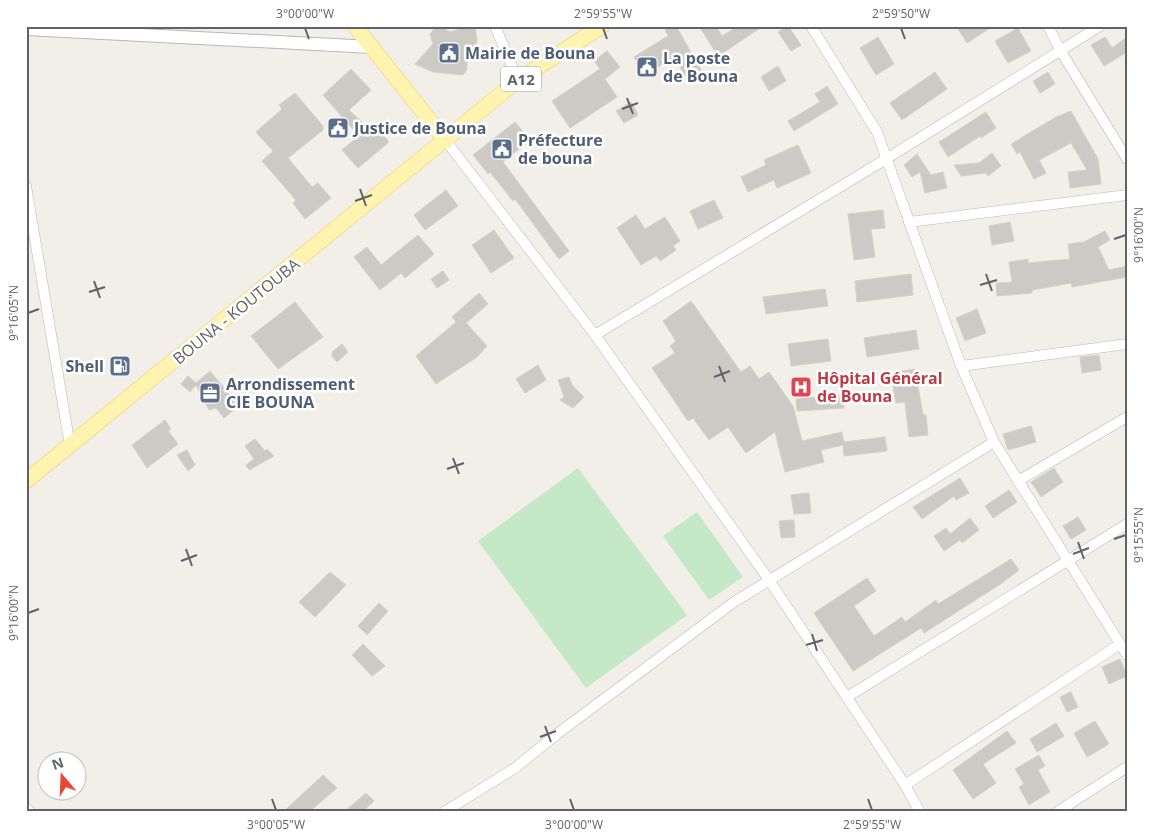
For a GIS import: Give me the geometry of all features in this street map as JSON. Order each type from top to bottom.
[{"type":"main road","points":[[355,26],[446,141]]},
{"type":"main road","name":"A12","points":[[446,141],[518,80],[602,26]]},
{"type":"main road","name":"BOUNA - KOUTOUBA","points":[[26,481],[446,141]]},
{"type":"street","points":[[495,26],[518,80]]},
{"type":"street","points":[[811,26],[877,132],[961,366],[994,442],[1127,656]]},
{"type":"street","points":[[1048,26],[1060,50],[1127,159]]},
{"type":"street","points":[[594,335],[886,159],[1100,26]]},
{"type":"street","points":[[26,29],[372,47]]},
{"type":"street","points":[[446,141],[594,335],[769,580],[905,785],[920,812]]},
{"type":"street","points":[[26,186],[70,446]]},
{"type":"street","points":[[910,222],[1127,195]]},
{"type":"street","points":[[961,366],[1127,344]]},
{"type":"street","points":[[1018,481],[1127,417]]},
{"type":"street","points":[[444,812],[515,768],[557,734],[707,622],[769,580],[994,442]]},
{"type":"street","points":[[846,697],[1127,524]]},
{"type":"street","points":[[905,785],[1120,644]]},
{"type":"street","points":[[1057,812],[1127,767]]},
{"type":"street","points":[[26,808],[30,812]]},
{"type":"green space","points":[[578,468],[687,615],[586,688],[478,541]]},
{"type":"green space","points":[[697,512],[743,577],[709,600],[663,536]]},
{"type":"building","name":"Mairie de Bouna","points":[[475,26],[477,40],[475,49],[467,63],[467,70],[463,75],[433,72],[415,64],[433,44],[430,34],[435,28],[442,27],[450,32]]},
{"type":"building","points":[[671,26],[676,26],[704,75],[690,84],[674,57],[645,75],[634,57],[668,36],[665,30]]},
{"type":"building","points":[[699,26],[716,26],[722,36],[738,26],[763,26],[718,56]]},
{"type":"building","points":[[788,26],[801,45],[791,51],[778,32]]},
{"type":"building","points":[[956,26],[993,26],[967,43]]},
{"type":"building","points":[[1018,28],[1031,51],[1008,63],[995,41]]},
{"type":"building","points":[[878,37],[894,64],[876,75],[860,48]]},
{"type":"building","points":[[1105,37],[1112,48],[1127,37],[1127,52],[1104,66],[1091,45]]},
{"type":"building","points":[[607,51],[620,67],[605,79],[617,97],[570,128],[552,101],[600,69],[594,61]]},
{"type":"building","points":[[778,66],[786,81],[769,91],[761,77]]},
{"type":"building","points":[[351,69],[371,90],[349,110],[368,128],[374,123],[389,142],[358,168],[342,150],[359,136],[323,95]]},
{"type":"building","points":[[935,72],[947,89],[902,120],[890,103]]},
{"type":"building","points":[[1048,72],[1055,84],[1040,93],[1033,81]]},
{"type":"building","points":[[827,86],[838,104],[794,131],[788,121],[820,102],[815,94]]},
{"type":"building","points":[[295,93],[323,126],[323,130],[288,158],[312,187],[318,183],[331,198],[305,219],[293,203],[296,200],[262,161],[273,151],[256,132],[282,109],[279,105]]},
{"type":"building","points":[[631,102],[638,115],[624,123],[616,111]]},
{"type":"building","points":[[1071,111],[1098,159],[1101,184],[1070,188],[1068,172],[1087,170],[1071,143],[1039,160],[1046,173],[1034,179],[1020,152],[1017,154],[1011,144],[1056,117]]},
{"type":"building","points":[[986,112],[996,128],[948,157],[939,142]]},
{"type":"building","points":[[515,122],[530,140],[503,162],[569,251],[559,259],[515,199],[513,201],[490,172],[488,174],[473,155]]},
{"type":"building","points":[[798,145],[811,173],[777,188],[774,180],[748,192],[741,177],[766,165],[764,160]]},
{"type":"building","points":[[992,153],[1001,166],[988,176],[986,173],[961,176],[954,165],[979,163]]},
{"type":"building","points":[[917,154],[931,175],[943,172],[947,188],[925,193],[920,172],[912,177],[904,165]]},
{"type":"building","points":[[446,190],[458,206],[425,230],[414,215]]},
{"type":"building","points":[[714,200],[723,218],[698,229],[690,211]]},
{"type":"building","points":[[883,210],[885,228],[871,229],[875,257],[854,260],[848,214]]},
{"type":"building","points":[[636,215],[645,229],[665,217],[680,241],[673,246],[676,250],[660,261],[656,256],[641,265],[617,228]]},
{"type":"building","points":[[1010,222],[1014,241],[992,245],[989,226]]},
{"type":"building","points":[[494,230],[514,258],[491,273],[472,245]]},
{"type":"building","points":[[1105,231],[1110,240],[1098,247],[1109,270],[1127,266],[1127,277],[1072,287],[1071,283],[1032,290],[1032,293],[997,296],[996,283],[1012,282],[1009,262],[1028,259],[1028,263],[1070,259],[1068,244],[1084,242]]},
{"type":"building","points":[[418,235],[434,254],[405,278],[401,273],[380,290],[354,257],[367,247],[381,265]]},
{"type":"building","points":[[443,271],[449,280],[437,288],[431,279]]},
{"type":"building","points":[[911,274],[913,295],[857,302],[855,281]]},
{"type":"building","points":[[825,289],[828,306],[766,314],[763,297]]},
{"type":"building","points":[[479,293],[488,304],[466,323],[487,346],[477,357],[436,384],[416,356],[456,322],[452,317]]},
{"type":"building","points":[[691,301],[741,372],[750,366],[759,379],[769,372],[793,406],[802,441],[842,432],[844,442],[885,437],[887,451],[844,456],[843,445],[821,450],[824,462],[785,472],[775,432],[746,453],[728,427],[709,440],[693,418],[688,421],[652,368],[675,353],[670,346],[676,341],[663,321]]},
{"type":"building","points":[[295,302],[323,337],[278,369],[251,336]]},
{"type":"building","points":[[977,309],[986,333],[965,341],[956,318]]},
{"type":"building","points":[[916,330],[919,349],[867,357],[864,338]]},
{"type":"building","points":[[828,339],[831,361],[791,366],[788,344]]},
{"type":"building","points":[[342,344],[348,352],[337,362],[332,356],[332,352]]},
{"type":"building","points":[[1099,355],[1101,370],[1082,373],[1080,357]]},
{"type":"building","points":[[538,365],[546,380],[525,393],[516,379]]},
{"type":"building","points":[[915,369],[923,415],[926,415],[928,435],[909,437],[905,402],[896,403],[891,373]]},
{"type":"building","points":[[210,371],[239,406],[224,418],[216,408],[209,410],[196,385],[190,392],[181,384],[188,376],[196,383]]},
{"type":"building","points":[[569,377],[572,385],[584,397],[573,408],[560,400],[564,397],[558,380]]},
{"type":"building","points":[[843,395],[844,408],[797,411],[796,399]]},
{"type":"building","points":[[165,420],[171,429],[168,431],[178,444],[147,468],[132,445]]},
{"type":"building","points":[[1031,426],[1036,442],[1008,450],[1003,434]]},
{"type":"building","points":[[255,439],[265,451],[267,449],[274,456],[249,470],[246,465],[254,459],[245,446]]},
{"type":"building","points":[[187,450],[195,465],[188,471],[177,455]]},
{"type":"building","points":[[1054,468],[1063,482],[1041,497],[1031,482]]},
{"type":"building","points":[[960,478],[969,493],[956,500],[954,496],[922,519],[913,507]]},
{"type":"building","points":[[1009,490],[1017,502],[993,518],[985,506]]},
{"type":"building","points":[[809,493],[811,513],[794,514],[791,495]]},
{"type":"building","points":[[1078,517],[1086,530],[1071,539],[1063,526]]},
{"type":"building","points":[[970,518],[979,530],[962,543],[960,540],[944,551],[934,536],[946,528],[950,534]]},
{"type":"building","points":[[794,520],[795,537],[781,538],[779,521]]},
{"type":"building","points":[[1011,559],[1019,570],[1002,583],[924,633],[921,628],[853,671],[814,613],[867,578],[876,591],[854,606],[874,636],[902,617],[905,622],[936,600],[938,604]]},
{"type":"building","points":[[330,572],[346,585],[315,617],[299,602]]},
{"type":"building","points":[[379,603],[388,611],[367,635],[358,626]]},
{"type":"building","points":[[363,644],[385,666],[372,676],[352,655]]},
{"type":"building","points":[[1120,659],[1127,676],[1109,684],[1102,667]]},
{"type":"building","points":[[1071,692],[1078,707],[1067,712],[1060,697]]},
{"type":"building","points":[[1095,721],[1109,744],[1087,757],[1074,733]]},
{"type":"building","points":[[1056,723],[1064,736],[1037,752],[1030,739]]},
{"type":"building","points":[[1007,731],[1016,743],[983,764],[996,783],[973,799],[953,770]]},
{"type":"building","points":[[1039,755],[1045,766],[1038,770],[1050,792],[1029,805],[1019,787],[1024,784],[1015,769]]},
{"type":"building","points":[[323,775],[337,788],[309,812],[283,812]]},
{"type":"building","points":[[366,793],[374,801],[362,812],[344,812]]},
{"type":"place","name":"Mairie de Bouna","points":[[449,53]]},
{"type":"place","name":"La poste de Bouna","points":[[647,67]]},
{"type":"place","name":"Justice de Bouna","points":[[338,128]]},
{"type":"place","name":"Préfecture de bouna","points":[[502,149]]},
{"type":"place","name":"Shell","points":[[120,366]]},
{"type":"place","name":"Hôpital Général de Bouna","points":[[801,387]]},
{"type":"place","name":"Arrondissement CIE BOUNA","points":[[210,393]]}]
